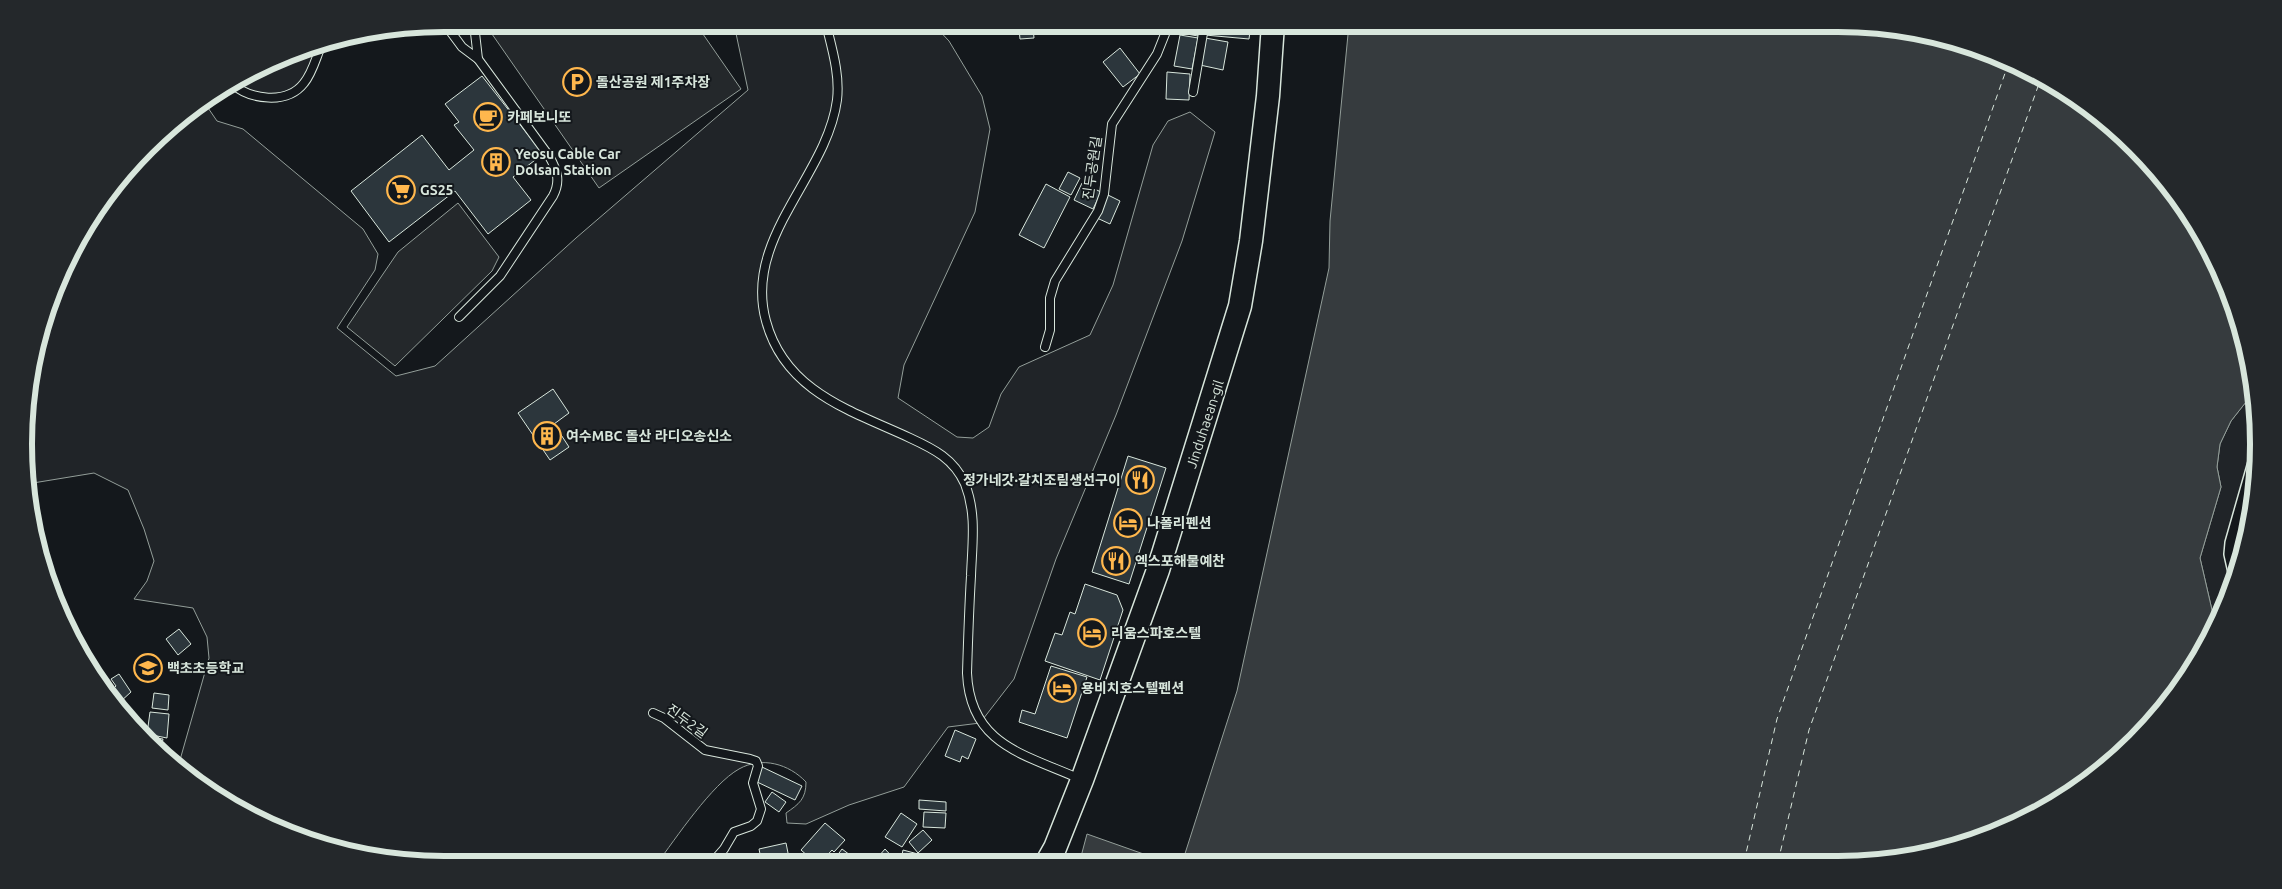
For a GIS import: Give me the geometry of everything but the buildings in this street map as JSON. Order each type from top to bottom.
[{"type":"street","name":"Jinduhaean-gil","points":[[1050,856],[1082,780],[1158,570],[1240,306],[1252,232],[1268,96],[1272,32]]},
{"type":"street","points":[[2233,558],[2233,543],[2246,498]]},
{"type":"lane","points":[[451,32],[462,47],[478,59],[549,156],[556,168],[558,184],[553,196],[500,276],[459,317]]},
{"type":"lane","points":[[475,32],[478,59]]},
{"type":"lane","points":[[828,32],[836,66],[837,101],[826,139],[783,219],[766,264],[763,285],[765,320],[790,368],[814,391],[833,403],[929,447],[945,456],[953,464],[965,484],[973,515],[967,673],[968,691],[972,707],[980,723],[1000,741],[1082,780]]},
{"type":"lane","name":"진두공원길","points":[[1045,347],[1050,330],[1050,298],[1054,280],[1098,211],[1104,194],[1112,124],[1156,54],[1166,32]]},
{"type":"lane","points":[[1193,92],[1203,32]]},
{"type":"lane","points":[[238,88],[260,97],[272,98],[291,94],[305,82],[318,52]]},
{"type":"lane","name":"진두2길","points":[[653,713],[664,718],[705,750],[756,761],[758,766],[753,783],[761,808],[756,821],[751,826],[734,832],[717,856]]},
{"type":"shaded area","name":"돌산공원 제1주차장","points":[[491,32],[702,32],[741,89],[599,188]]},
{"type":"shaded area","points":[[736,32],[941,32],[949,41],[982,96],[990,129],[975,212],[904,365],[898,398],[957,437],[973,438],[989,427],[1001,394],[1019,367],[1090,335],[1113,285],[1153,145],[1168,121],[1190,112],[1215,132],[1182,241],[1116,415],[1056,559],[1014,679],[980,723],[948,727],[904,787],[849,805],[806,824],[787,823],[786,813],[798,804],[803,797],[806,782],[792,771],[775,764],[757,763],[748,765],[729,776],[717,787],[663,856],[418,856],[364,849],[312,835],[262,814],[216,787],[180,760],[209,658],[207,637],[193,608],[134,599],[147,581],[154,561],[144,529],[128,490],[94,473],[34,483],[33,471],[32,444],[36,391],[40,364],[54,312],[75,262],[88,238],[102,216],[135,173],[173,135],[208,108],[217,121],[243,129],[363,229],[378,254],[375,270],[337,328],[396,376],[435,366],[576,238],[748,90]]},
{"type":"shaded area","points":[[1348,32],[1864,33],[1918,40],[1970,54],[2020,75],[2044,88],[2088,118],[2129,153],[2147,173],[2180,216],[2194,239],[2207,262],[2228,312],[2242,364],[2247,399],[2231,421],[2220,444],[2217,467],[2221,487],[2200,558],[2213,614],[2207,627],[2180,673],[2147,716],[2129,736],[2088,771],[2044,801],[2020,814],[1970,835],[1918,849],[1864,856],[1184,856],[1237,691],[1329,268],[1330,221]]},
{"type":"shaded area","points":[[319,52],[310,73],[291,94],[260,97],[240,87],[262,75]]},
{"type":"shaded area","points":[[458,203],[499,257],[492,271],[395,366],[347,327],[398,252]]},
{"type":"shaded area","points":[[2247,399],[2250,444],[2249,471],[2242,525],[2228,577],[2213,614],[2200,558],[2221,487],[2217,467],[2220,444],[2231,421]]},
{"type":"shaded area","points":[[1087,834],[1149,856],[1081,856]]},
{"type":"ferry route","points":[[1745,856],[1777,719],[2007,69]]},
{"type":"ferry route","points":[[1779,856],[1809,730],[2039,85]]},
{"type":"place","name":"돌산공원 제1주차장","points":[[577,82]]},
{"type":"place","name":"카페보니또","points":[[488,117]]},
{"type":"place","name":"Yeosu Cable Car Dolsan Station","points":[[496,162]]},
{"type":"place","name":"GS25","points":[[401,190]]},
{"type":"place","name":"여수MBC 돌산 라디오송신소","points":[[547,436]]},
{"type":"place","name":"정가네갓·갈치조림생선구이","points":[[1140,480]]},
{"type":"place","name":"나폴리펜션","points":[[1128,523]]},
{"type":"place","name":"엑스포해물예찬","points":[[1116,561]]},
{"type":"place","name":"리움스파호스텔","points":[[1092,633]]},
{"type":"place","name":"백초초등학교","points":[[148,668]]},
{"type":"place","name":"용비치호스텔펜션","points":[[1062,688]]}]
